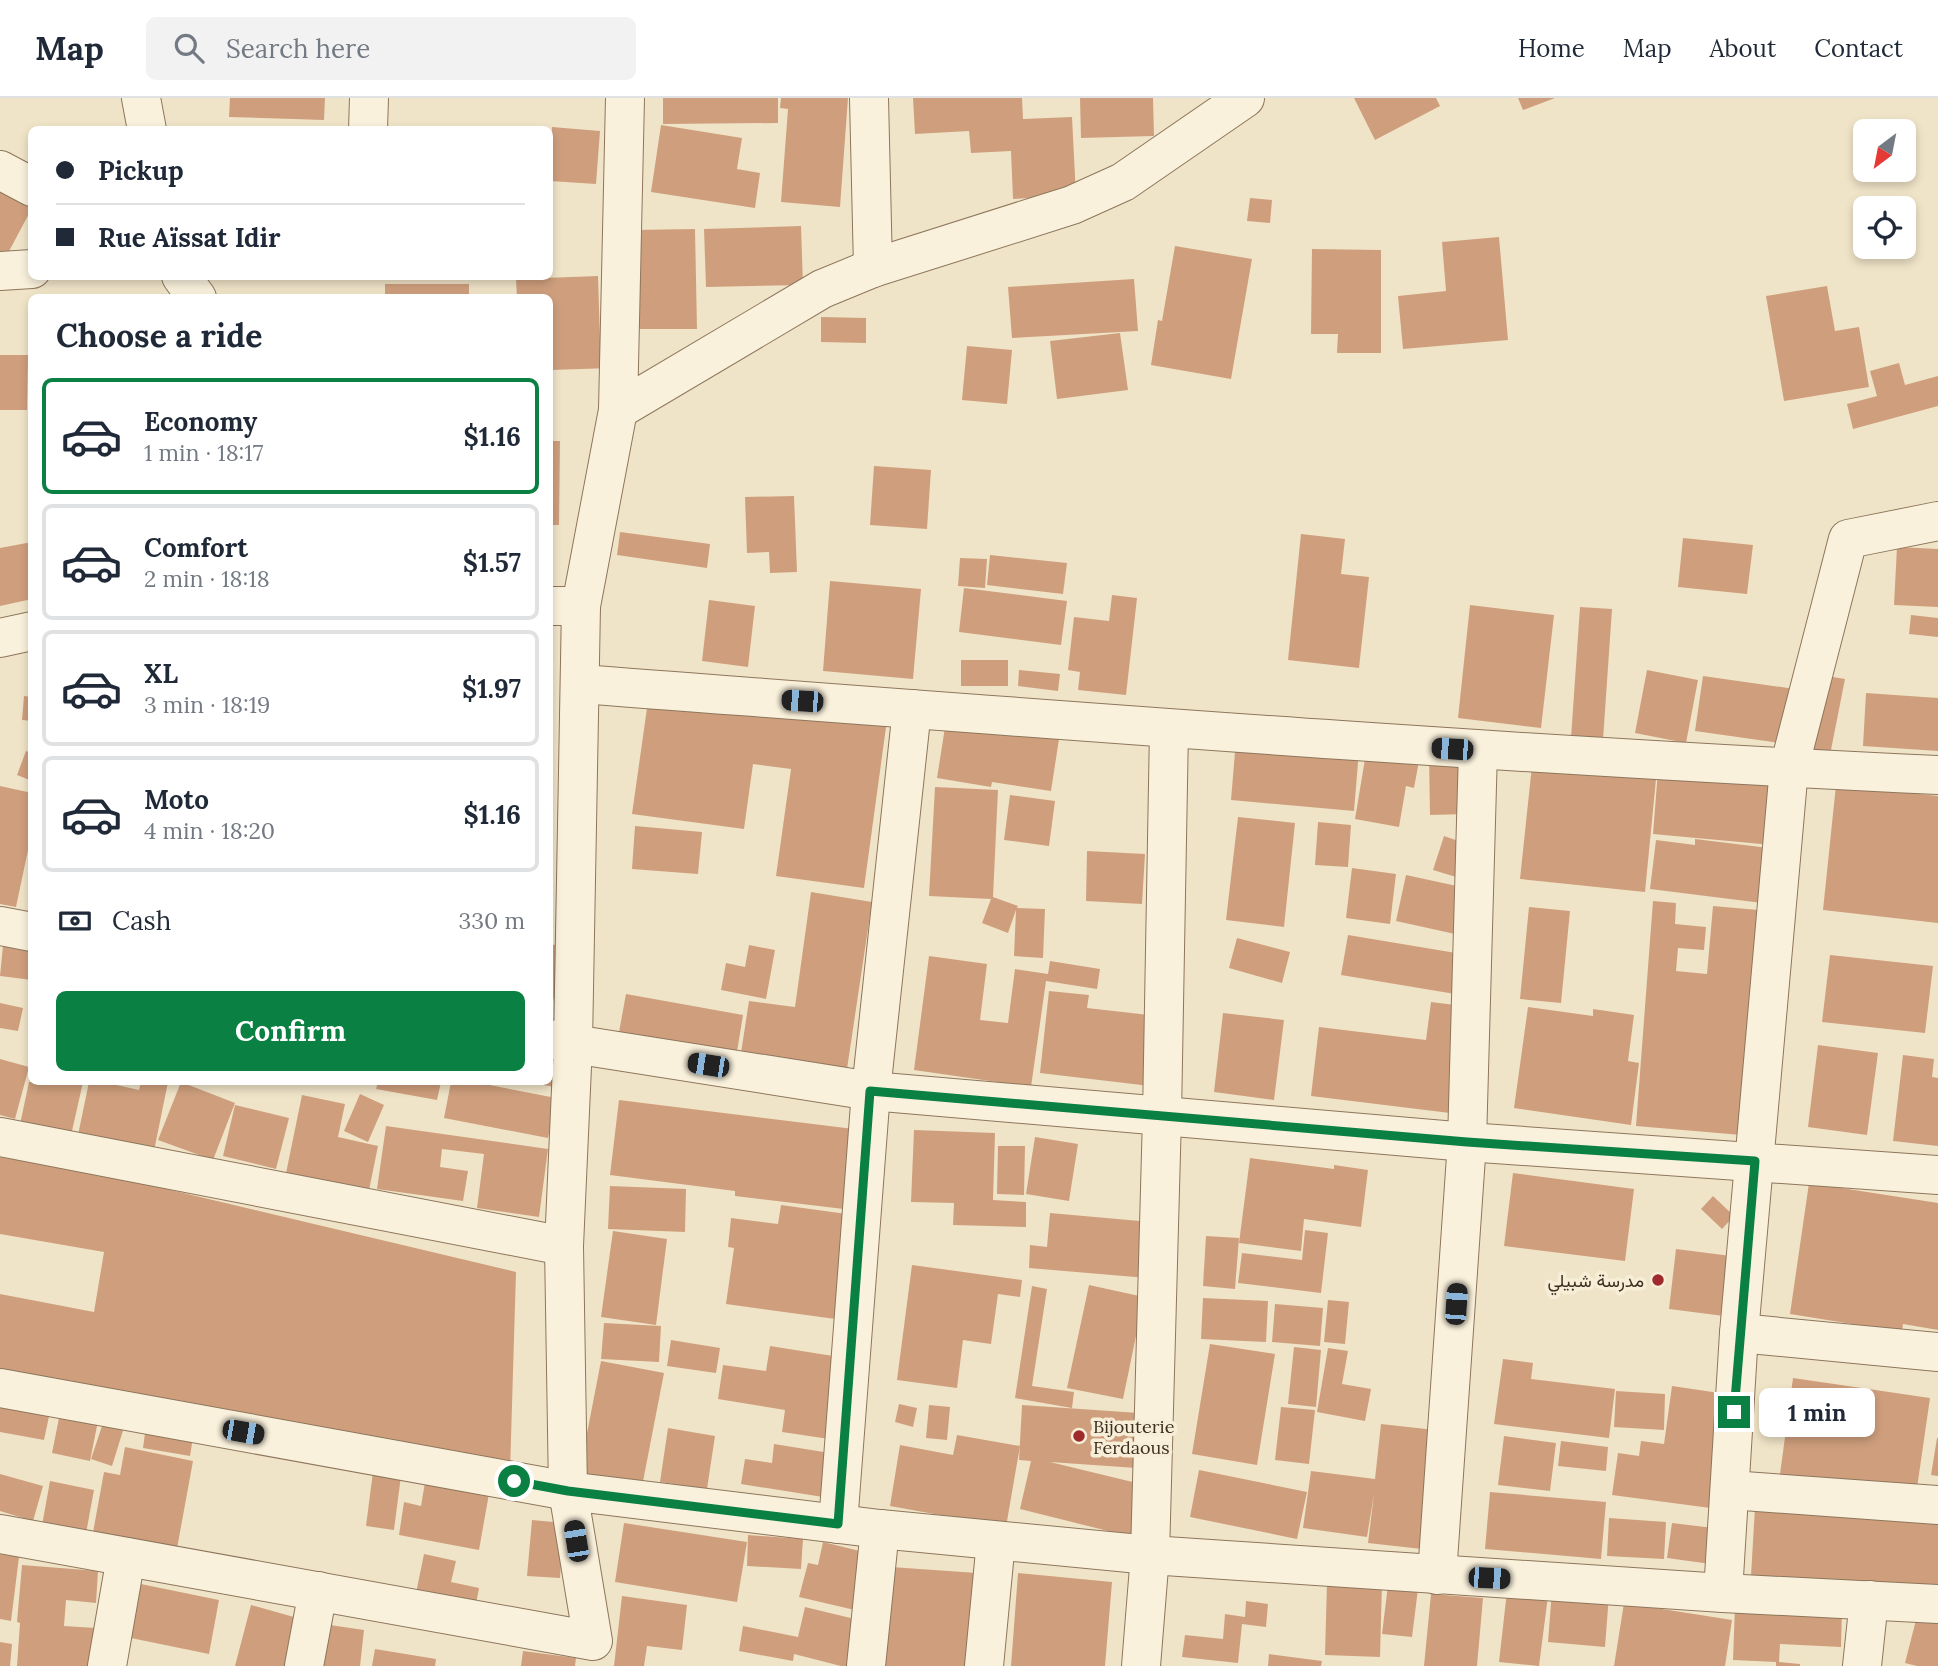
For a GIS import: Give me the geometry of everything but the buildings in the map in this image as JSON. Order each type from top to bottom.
[{"type":"street","points":[[141,98],[145,126]]},
{"type":"street","points":[[368,126],[369,98]]},
{"type":"street","points":[[0,1534],[318,1591],[590,1654],[568,1491],[561,1041],[580,684],[565,606],[618,410],[625,98]]},
{"type":"street","points":[[869,98],[873,268]]},
{"type":"street","points":[[618,410],[822,289],[873,268],[1085,199],[1123,182],[1240,100]]},
{"type":"street","points":[[0,170],[28,185]]},
{"type":"street","points":[[0,271],[28,269]]},
{"type":"street","points":[[1723,1593],[1739,1334],[1790,768],[1848,539],[1938,521]]},
{"type":"street","points":[[0,638],[28,632]]},
{"type":"street","points":[[580,684],[1478,750],[1938,775]]},
{"type":"street","points":[[838,1524],[870,1091],[912,709]]},
{"type":"street","points":[[1141,1666],[1150,1555],[1163,1116],[1169,729]]},
{"type":"street","points":[[1437,1574],[1467,1142],[1478,750]]},
{"type":"street","points":[[0,926],[28,931]]},
{"type":"street","points":[[561,1041],[870,1091],[1467,1142],[1938,1175]]},
{"type":"street","points":[[0,1137],[564,1246]]},
{"type":"street","points":[[1739,1334],[1938,1352]]},
{"type":"street","points":[[0,1388],[568,1491],[880,1529],[1150,1555],[1723,1593],[1938,1604]]},
{"type":"street","points":[[1730,1490],[1938,1505]]},
{"type":"street","points":[[866,1666],[880,1529]]},
{"type":"street","points":[[984,1666],[996,1541]]},
{"type":"street","points":[[107,1666],[126,1557]]},
{"type":"street","points":[[304,1666],[318,1591]]},
{"type":"street","points":[[1862,1666],[1869,1600]]},
{"type":"place","name":"مدرسة شبيلي","points":[[1658,1280]]},
{"type":"place","name":"Bijouterie Ferdaous","points":[[1079,1436]]},
{"type":"route","points":[[514,1481],[568,1491],[838,1524],[870,1091],[1467,1142],[1755,1161],[1734,1412]]}]
